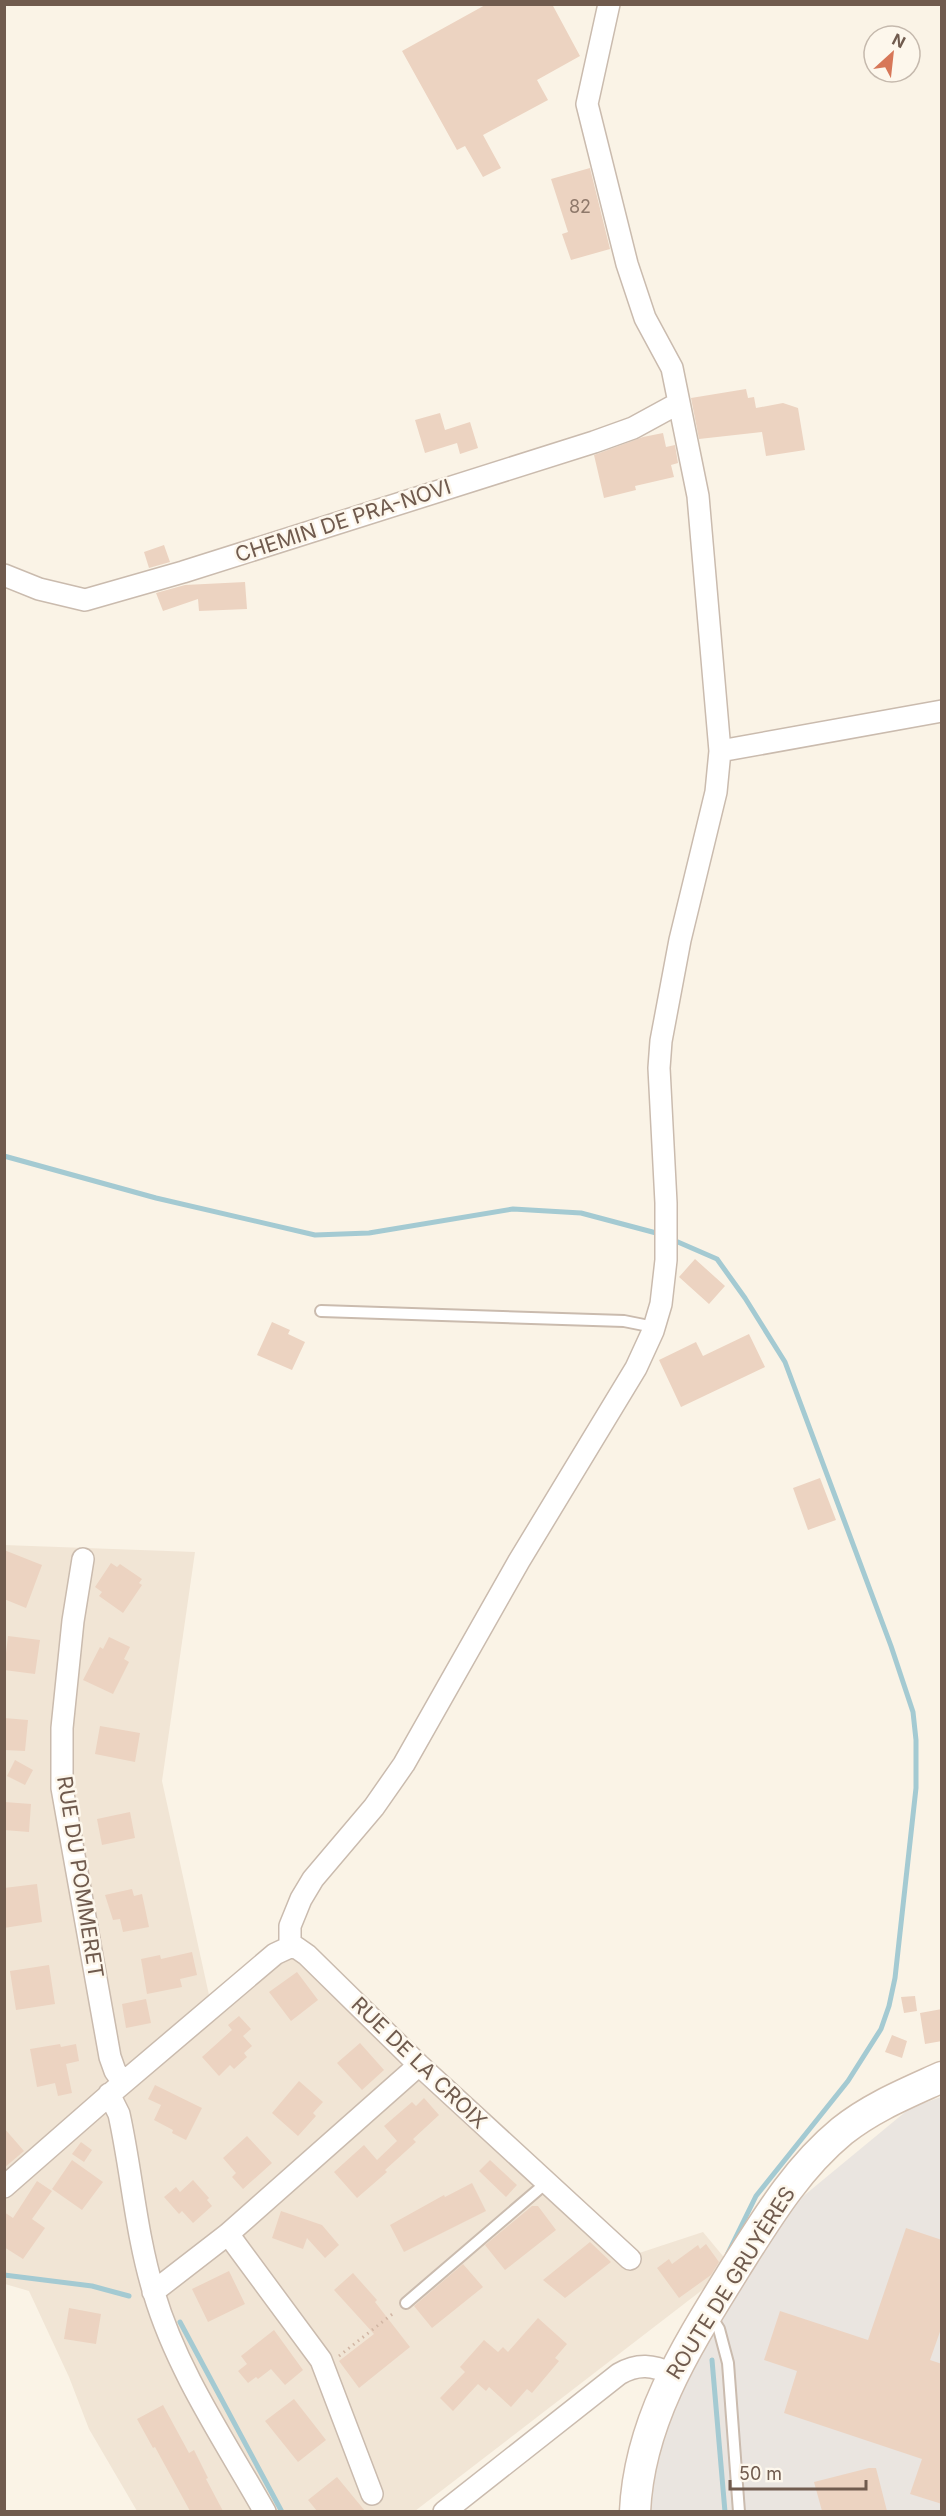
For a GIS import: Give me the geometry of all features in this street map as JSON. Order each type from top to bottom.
[{"type":"street","points":[[4,2187],[116,2088],[275,1954],[290,1947],[290,1926],[301,1899],[313,1879],[374,1807],[404,1764],[519,1561],[636,1368],[654,1327],[665,1280],[666,1236],[659,1075],[661,1041],[680,940],[716,792],[720,751],[698,496],[677,404],[672,368],[645,318],[627,264],[587,104],[609,4]]},
{"type":"street","name":"CHEMIN DE PRA-NOVI","points":[[4,575],[39,590],[85,600],[183,572],[594,442],[633,428],[677,404]]},
{"type":"street","points":[[720,751],[942,711]]},
{"type":"street","name":"RUE DU POMMERET","points":[[83,1559],[73,1621],[64,1716],[62,1788],[110,2057],[115,2071],[120,2121],[153,2292],[181,2363],[265,2511]]},
{"type":"street","name":"RUE DE LA CROIX","points":[[290,1947],[297,1948],[307,1955],[418,2065],[630,2259]]},
{"type":"street","points":[[153,2292],[228,2234],[418,2065]]},
{"type":"street","name":"ROUTE DE GRUYÈRES","points":[[635,2511],[648,2437],[672,2374],[708,2312],[793,2181],[825,2147],[863,2116],[886,2102],[942,2077]]},
{"type":"street","points":[[228,2234],[321,2360],[372,2494]]},
{"type":"street","points":[[444,2511],[619,2374],[635,2366],[646,2365],[672,2374]]},
{"type":"lane","points":[[321,1311],[624,1321],[654,1327]]},
{"type":"lane","points":[[406,2303],[546,2183]]},
{"type":"lane","points":[[708,2312],[719,2329],[726,2355],[739,2511]]},
{"type":"path","points":[[324,2367],[406,2303]]},
{"type":"shaded area","points":[[4,1545],[195,1552],[162,1781],[209,1995],[269,1964],[299,1956],[621,2259],[703,2232],[732,2267],[415,2511],[137,2511],[89,2429],[69,2377],[29,2291],[5,2284]]},
{"type":"shaded area","points":[[941,2097],[941,2511],[651,2511],[648,2481],[690,2369],[795,2203],[910,2108]]},
{"type":"building","points":[[487,4],[552,4],[580,56],[537,80],[548,100],[483,135],[501,168],[483,177],[465,146],[457,150],[402,51]]},
{"type":"building","points":[[590,168],[610,249],[571,260],[562,234],[568,232],[551,179]]},
{"type":"building","points":[[746,389],[748,398],[754,397],[756,408],[783,403],[798,408],[805,450],[766,456],[762,432],[699,439],[691,398]]},
{"type":"building","points":[[440,413],[445,430],[470,422],[478,448],[460,454],[457,443],[425,453],[415,420]]},
{"type":"building","points":[[663,433],[666,447],[675,445],[678,463],[671,465],[674,477],[635,486],[636,490],[604,498],[594,455],[643,437]]},
{"type":"building","points":[[164,545],[170,562],[149,568],[144,552]]},
{"type":"building","points":[[245,582],[247,609],[199,611],[198,599],[163,611],[156,593],[185,585]]},
{"type":"building","points":[[695,1259],[725,1286],[709,1304],[679,1277]]},
{"type":"building","points":[[272,1322],[290,1330],[288,1334],[305,1342],[292,1370],[257,1355]]},
{"type":"building","points":[[749,1334],[765,1367],[681,1407],[659,1360],[696,1342],[703,1356]]},
{"type":"building","points":[[820,1478],[836,1520],[808,1530],[793,1488]]},
{"type":"building","points":[[4,1550],[42,1565],[26,1608],[4,1599]]},
{"type":"building","points":[[111,1563],[117,1567],[120,1564],[142,1579],[139,1583],[142,1585],[123,1613],[99,1596],[102,1592],[95,1587]]},
{"type":"building","points":[[8,1636],[40,1640],[35,1674],[4,1670]]},
{"type":"building","points":[[109,1637],[130,1647],[124,1659],[129,1662],[113,1694],[83,1680],[100,1647],[103,1649]]},
{"type":"building","points":[[4,1718],[28,1720],[25,1751],[4,1750]]},
{"type":"building","points":[[100,1726],[140,1733],[135,1762],[95,1754]]},
{"type":"building","points":[[15,1760],[33,1770],[25,1785],[7,1776]]},
{"type":"building","points":[[4,1802],[31,1804],[29,1832],[4,1830]]},
{"type":"building","points":[[130,1812],[135,1838],[102,1845],[97,1819]]},
{"type":"building","points":[[37,1884],[42,1922],[4,1928],[4,1888]]},
{"type":"building","points":[[132,1889],[134,1896],[142,1894],[149,1927],[123,1932],[120,1919],[113,1920],[105,1895]]},
{"type":"building","points":[[192,1952],[197,1975],[180,1979],[182,1987],[147,1994],[141,1959],[160,1955],[161,1959]]},
{"type":"building","points":[[49,1965],[55,2004],[16,2010],[10,1971]]},
{"type":"building","points":[[297,1972],[318,2000],[291,2021],[269,1992]]},
{"type":"building","points":[[915,1996],[917,2011],[904,2013],[901,1997]]},
{"type":"building","points":[[146,1999],[151,2023],[126,2028],[122,2004]]},
{"type":"building","points":[[942,2009],[942,2041],[925,2044],[920,2013]]},
{"type":"building","points":[[239,2016],[251,2029],[243,2036],[252,2046],[244,2053],[247,2057],[234,2069],[230,2065],[219,2076],[202,2057],[232,2030],[228,2025]]},
{"type":"building","points":[[892,2035],[907,2041],[902,2058],[885,2052]]},
{"type":"building","points":[[360,2043],[384,2070],[362,2090],[337,2063]]},
{"type":"building","points":[[60,2044],[61,2047],[76,2044],[79,2061],[66,2064],[72,2093],[58,2096],[55,2083],[37,2087],[30,2049]]},
{"type":"building","points":[[299,2081],[323,2102],[313,2113],[316,2116],[298,2136],[272,2113]]},
{"type":"building","points":[[155,2085],[202,2108],[186,2140],[154,2120],[161,2105],[148,2099]]},
{"type":"building","points":[[424,2098],[439,2115],[413,2139],[416,2142],[385,2170],[387,2172],[357,2198],[334,2172],[364,2145],[377,2160],[397,2141],[384,2126],[412,2102],[416,2106]]},
{"type":"building","points":[[4,2128],[24,2151],[4,2168]]},
{"type":"building","points":[[247,2136],[272,2163],[243,2189],[232,2177],[236,2173],[223,2158]]},
{"type":"building","points":[[81,2142],[92,2150],[84,2162],[72,2154]]},
{"type":"building","points":[[72,2160],[103,2182],[82,2210],[52,2189]]},
{"type":"building","points":[[490,2160],[517,2185],[506,2197],[479,2171]]},
{"type":"building","points":[[193,2180],[209,2198],[207,2200],[212,2206],[193,2223],[182,2211],[179,2214],[164,2197],[176,2187],[180,2192]]},
{"type":"building","points":[[37,2181],[52,2191],[32,2219],[45,2228],[23,2259],[4,2247],[4,2212],[13,2218]]},
{"type":"building","points":[[472,2183],[486,2211],[404,2252],[390,2225],[444,2195],[445,2197]]},
{"type":"building","points":[[532,2206],[538,2206],[556,2230],[505,2270],[485,2245]]},
{"type":"building","points":[[281,2211],[322,2225],[339,2245],[325,2258],[307,2238],[303,2249],[272,2238]]},
{"type":"building","points":[[906,2228],[942,2240],[942,2326],[930,2360],[942,2364],[942,2504],[910,2494],[922,2459],[784,2413],[797,2371],[764,2360],[780,2311],[868,2340]]},
{"type":"building","points":[[590,2242],[611,2262],[565,2298],[543,2280]]},
{"type":"building","points":[[706,2244],[719,2262],[711,2275],[679,2298],[657,2268],[669,2259],[672,2264],[698,2245],[700,2249]]},
{"type":"building","points":[[463,2264],[483,2287],[432,2328],[414,2306]]},
{"type":"building","points":[[229,2271],[245,2304],[208,2322],[192,2289]]},
{"type":"building","points":[[353,2273],[377,2300],[375,2302],[410,2347],[359,2388],[339,2361],[374,2334],[334,2290]]},
{"type":"building","points":[[69,2308],[101,2314],[96,2344],[64,2339]]},
{"type":"building","points":[[538,2318],[567,2344],[555,2358],[559,2361],[532,2393],[527,2389],[511,2407],[489,2387],[486,2391],[478,2384],[453,2411],[440,2398],[465,2372],[460,2367],[484,2340],[498,2352],[503,2347],[508,2352]]},
{"type":"building","points":[[274,2330],[303,2370],[285,2385],[271,2369],[248,2383],[238,2371],[247,2364],[241,2356]]},
{"type":"building","points":[[294,2399],[326,2440],[298,2462],[265,2421]]},
{"type":"building","points":[[163,2405],[189,2453],[194,2450],[223,2511],[190,2511],[155,2447],[153,2448],[137,2419]]},
{"type":"building","points":[[876,2468],[887,2511],[822,2511],[814,2482]]},
{"type":"building","points":[[337,2477],[365,2511],[317,2511],[308,2500]]},
{"type":"waterway","points":[[4,1156],[156,1198],[315,1235],[369,1233],[513,1209],[581,1213],[660,1234]]},
{"type":"waterway","points":[[671,1239],[717,1259],[745,1298],[785,1362],[891,1646],[913,1712],[916,1740],[916,1788],[895,1978],[881,2029],[848,2081],[756,2196],[728,2253]]},
{"type":"waterway","points":[[4,2275],[92,2286],[129,2296]]},
{"type":"waterway","points":[[180,2322],[282,2512]]},
{"type":"waterway","points":[[712,2360],[725,2512]]}]
